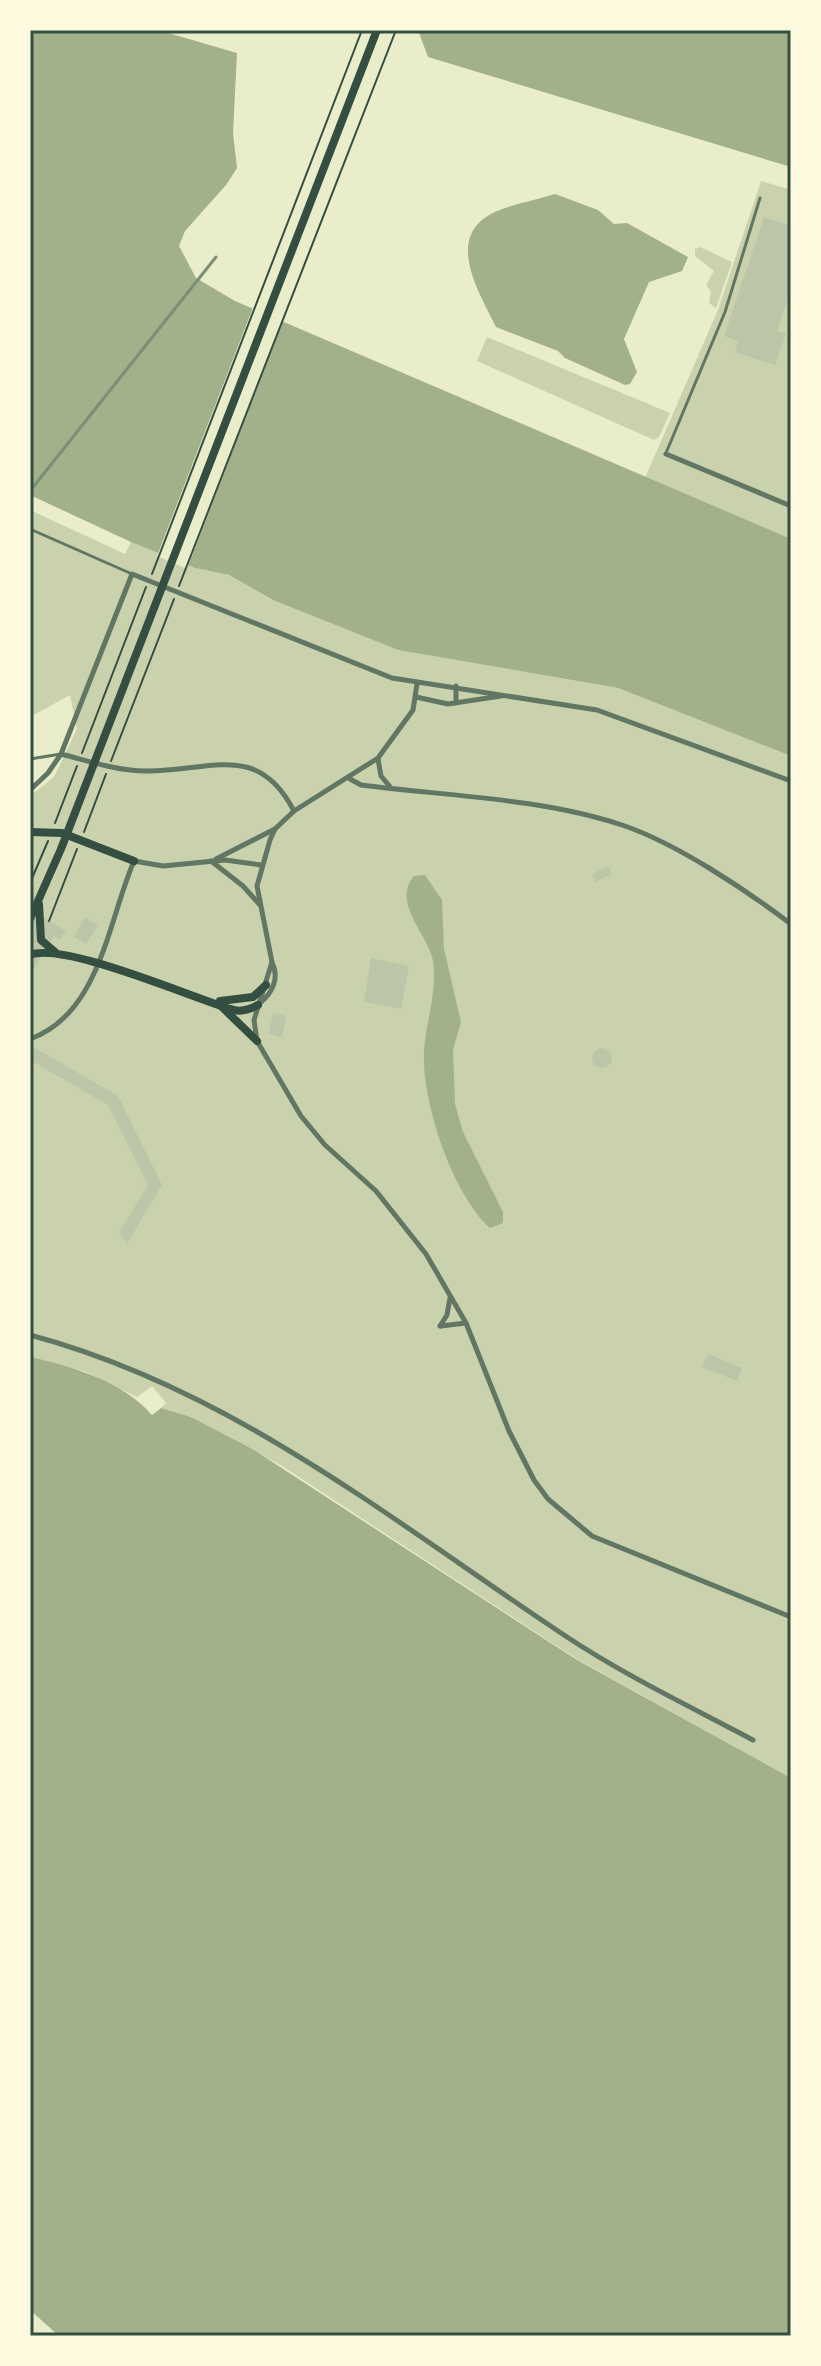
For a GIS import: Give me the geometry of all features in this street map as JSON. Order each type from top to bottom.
[{"type":"main road","points":[[30,919],[377,30]]},
{"type":"main road","points":[[32,832],[62,833],[134,861]]},
{"type":"main road","points":[[30,911],[39,902]]},
{"type":"main road","points":[[39,902],[41,940],[59,955]]},
{"type":"main road","points":[[30,955],[59,955],[149,980],[235,1010],[258,1005]]},
{"type":"main road","points":[[215,1001],[253,997],[266,985]]},
{"type":"main road","points":[[215,1001],[257,1041]]},
{"type":"street","points":[[666,454],[791,506]]},
{"type":"street","points":[[30,790],[48,773],[61,754],[132,574],[364,668],[417,684],[456,686],[615,716],[791,781]]},
{"type":"street","points":[[211,861],[275,829],[294,811],[350,779],[378,758],[404,725],[416,697],[417,684]]},
{"type":"street","points":[[456,686],[456,703]]},
{"type":"street","points":[[416,697],[456,703],[506,695]]},
{"type":"street","points":[[61,754],[134,771],[243,764],[273,780],[294,811]]},
{"type":"street","points":[[378,758],[381,776],[391,788]]},
{"type":"street","points":[[350,779],[361,785],[576,812],[621,825],[687,856],[791,924]]},
{"type":"street","points":[[258,1005],[274,985],[275,969],[257,886],[261,865],[275,829]]},
{"type":"street","points":[[30,1039],[63,1021],[83,995],[134,861],[163,866],[211,861],[261,865]]},
{"type":"street","points":[[211,861],[243,886],[260,906]]},
{"type":"street","points":[[272,962],[254,1020],[257,1041],[301,1116],[325,1145],[395,1214],[449,1293],[466,1323],[524,1460],[548,1499],[566,1517],[613,1545],[791,1617]]},
{"type":"street","points":[[449,1293],[450,1305],[440,1326],[466,1323]]},
{"type":"street","points":[[30,1335],[114,1361],[233,1415],[358,1495],[570,1639],[753,1740]]},
{"type":"lane","points":[[666,454],[725,312],[760,198]]},
{"type":"lane","points":[[30,529],[132,574]]},
{"type":"lane","points":[[30,759],[61,754]]},
{"type":"path","points":[[55,822],[362,30]]},
{"type":"path","points":[[49,927],[396,30]]},
{"type":"path","points":[[30,883],[49,837]]},
{"type":"shaded area","points":[[30,30],[158,30],[237,53],[233,133],[237,168],[185,231],[179,246],[196,278],[235,301],[791,539],[791,756],[618,688],[398,650],[273,600],[229,575],[195,568],[131,542],[30,495]]},
{"type":"shaded area","points":[[418,30],[791,30],[791,167],[428,57]]},
{"type":"shaded area","points":[[761,181],[791,190],[791,539],[645,478],[718,310]]},
{"type":"shaded area","points":[[555,194],[598,210],[614,224],[627,223],[688,257],[682,271],[649,282],[624,339],[637,372],[630,384],[625,385],[565,358],[558,351],[496,327],[481,298],[468,250],[471,235],[479,222],[502,209]]},
{"type":"shaded area","points":[[700,247],[732,262],[716,308],[709,303],[711,291],[706,285],[714,271],[695,256],[695,249]]},
{"type":"shaded area","points":[[487,337],[670,413],[659,437],[654,440],[477,361]]},
{"type":"shaded area","points":[[30,510],[125,554],[131,542],[195,568],[229,575],[271,599],[398,650],[618,688],[791,756],[791,1778],[578,1660],[282,1466],[191,1417],[161,1408],[166,1403],[152,1386],[137,1397],[84,1371],[30,1357],[30,796],[54,777],[77,729],[70,695],[30,717]]},
{"type":"shaded area","points":[[425,875],[442,900],[444,949],[461,1022],[453,1050],[455,1104],[463,1132],[503,1212],[503,1223],[490,1228],[476,1213],[452,1171],[428,1097],[424,1053],[434,985],[433,961],[413,919],[407,897],[408,886],[414,876]]},
{"type":"shaded area","points":[[30,1357],[96,1377],[127,1393],[152,1415],[161,1408],[191,1417],[254,1450],[577,1660],[791,1778],[791,2336],[59,2336],[30,2310]]},
{"type":"pier","points":[[254,305],[284,318],[187,569],[157,556]]},
{"type":"building","points":[[764,217],[791,226],[791,290],[777,331],[786,334],[775,365],[735,352],[738,341],[724,336]]},
{"type":"building","points":[[608,866],[612,874],[595,882],[592,874]]},
{"type":"building","points":[[30,909],[66,931],[60,939],[54,936],[30,975]]},
{"type":"building","points":[[85,917],[98,925],[86,944],[74,937]]},
{"type":"building","points":[[371,958],[409,966],[401,1009],[364,1002]]},
{"type":"building","points":[[273,1013],[286,1016],[282,1037],[269,1034]]},
{"type":"building","points":[[33,1047],[118,1096],[162,1185],[127,1244],[119,1233],[148,1185],[108,1105],[30,1060]]},
{"type":"building","points":[[602,1048],[609,1051],[612,1058],[609,1065],[602,1068],[595,1065],[592,1058],[595,1051]]},
{"type":"building","points":[[708,1354],[742,1368],[737,1381],[702,1367]]},
{"type":"railway","points":[[30,491],[216,257]]}]
